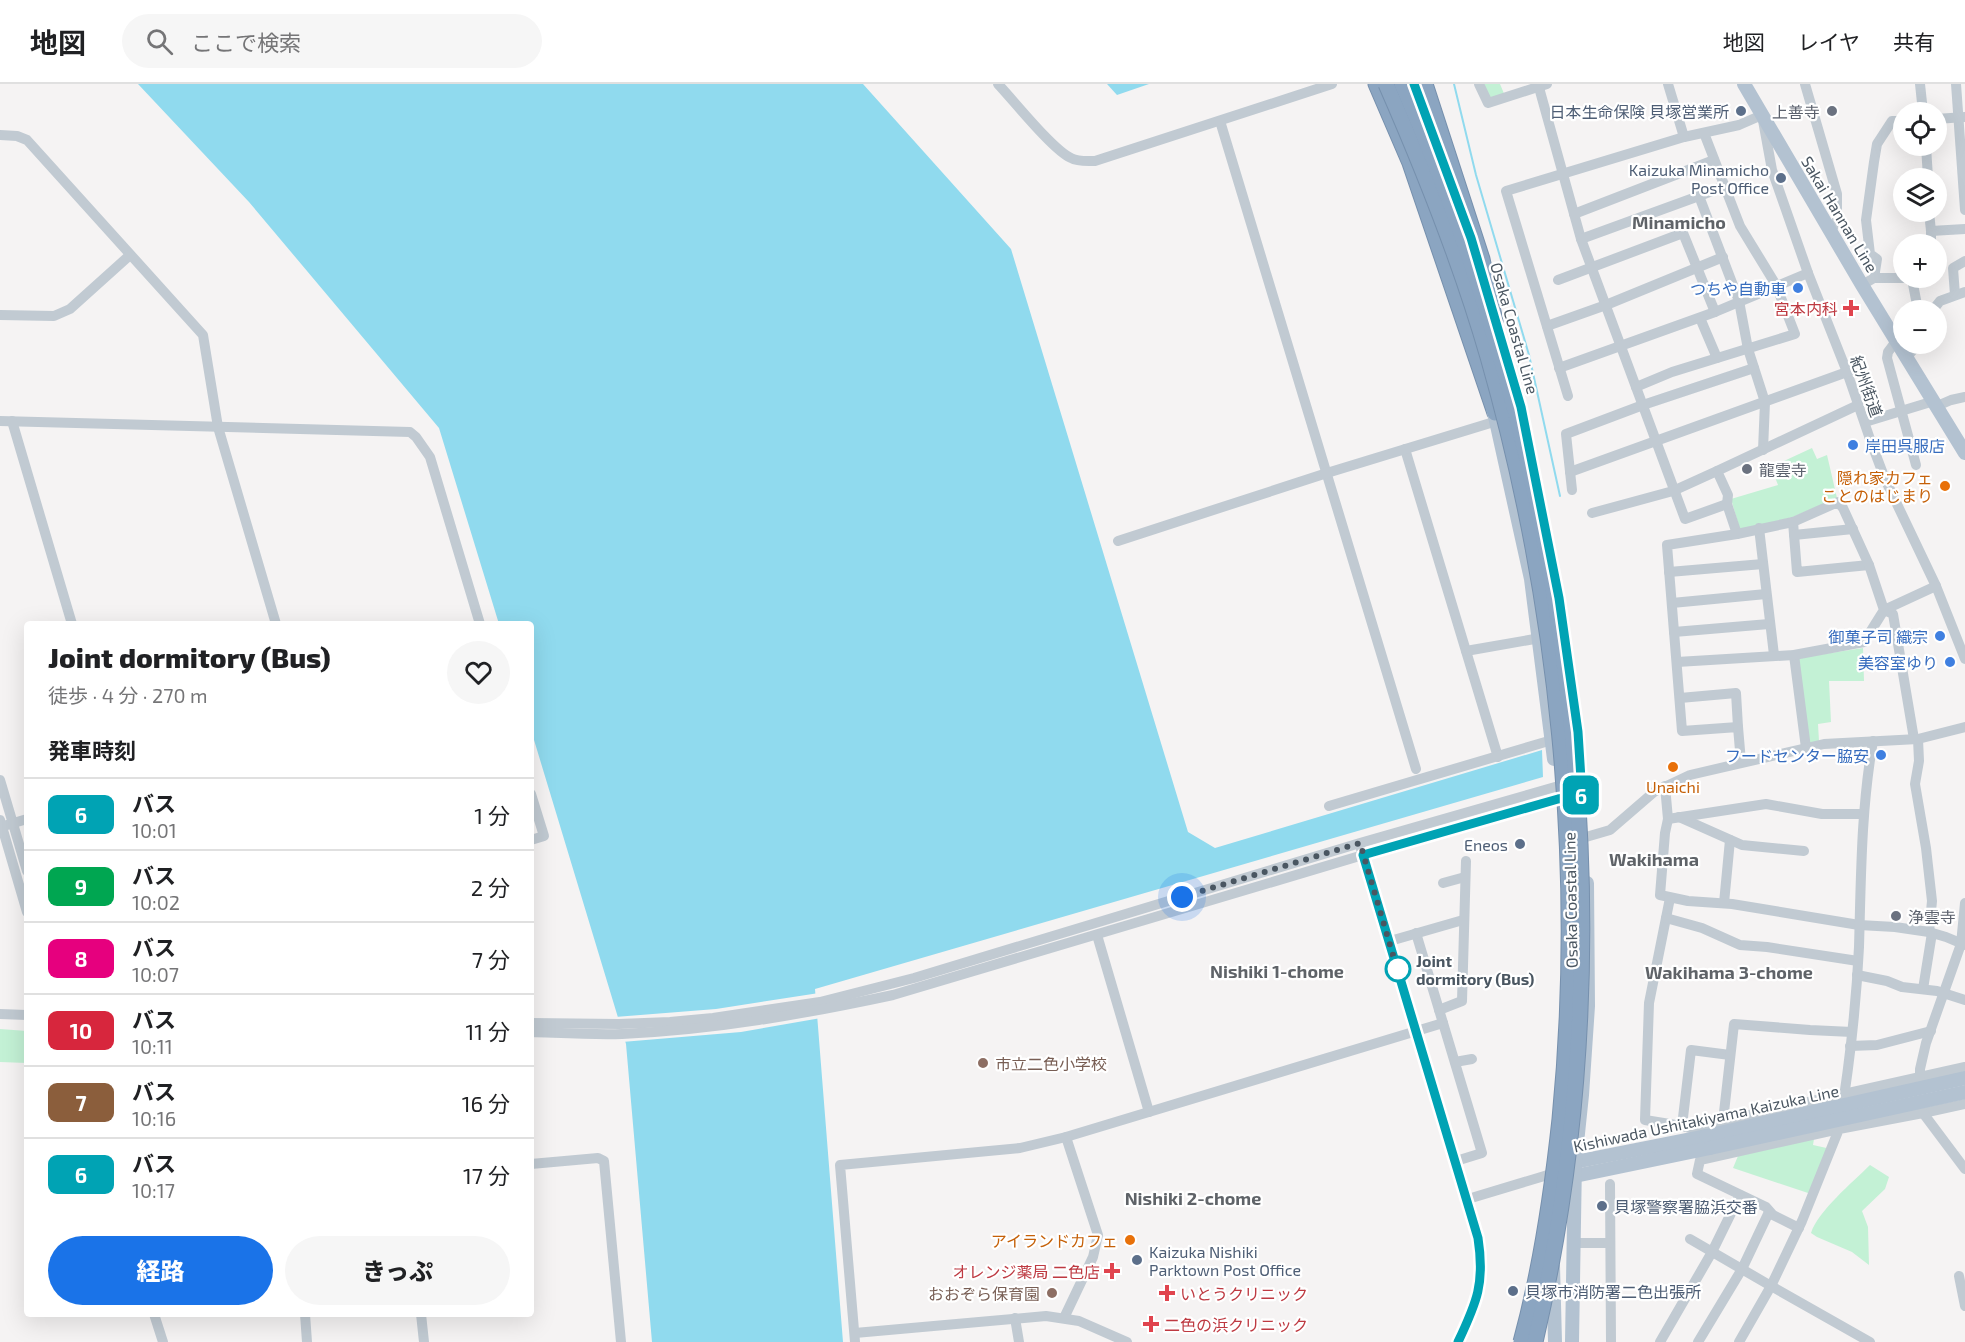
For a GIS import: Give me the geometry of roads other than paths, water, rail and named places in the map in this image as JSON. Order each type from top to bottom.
[{"type":"highway","points":[[1376,84],[1410,163],[1496,417]]},
{"type":"highway","points":[[1386,84],[1439,211],[1464,280],[1499,398],[1521,491],[1536,571],[1557,719],[1568,885],[1567,1035],[1553,1181],[1538,1272],[1521,1342]]},
{"type":"highway","points":[[1402,84],[1452,204],[1476,274],[1516,415],[1549,571],[1570,720],[1581,858],[1580,1035],[1576,1091],[1564,1189],[1550,1275],[1535,1342]]},
{"type":"highway","points":[[1425,84],[1482,259],[1495,321]]},
{"type":"main road","name":"Osaka Coastal Line","points":[[1391,84],[1460,291],[1496,417],[1531,579],[1540,638],[1557,793],[1563,897],[1563,987],[1551,1174],[1555,1342]]},
{"type":"main road","name":"Osaka Coastal Line","points":[[1414,84],[1471,238],[1521,407],[1548,537],[1569,664],[1586,837],[1588,918],[1588,1006],[1575,1169],[1572,1342]]},
{"type":"main road","name":"Sakai Hannan Line","points":[[1744,84],[1831,231],[1868,281],[1893,332]]},
{"type":"main road","name":"Sakai Hannan Line","points":[[1905,354],[1965,453]]},
{"type":"main road","name":"Kishiwada Ushitakiyama Kaizuka Line","points":[[1708,1142],[1965,1078]]},
{"type":"main road","name":"Kishiwada Ushitakiyama Kaizuka Line","points":[[1551,1174],[1965,1092]]},
{"type":"street","points":[[998,84],[1057,148],[1071,158],[1083,161],[1095,161],[1332,84]]},
{"type":"street","points":[[1479,84],[1488,104],[1541,85],[1581,239],[1685,519],[1727,504]]},
{"type":"street","points":[[1668,84],[1684,137]]},
{"type":"street","points":[[1805,84],[1837,194],[1837,220],[1831,231]]},
{"type":"street","points":[[1920,84],[1922,102]]},
{"type":"street","points":[[1956,84],[1961,117],[1965,210]]},
{"type":"street","points":[[1568,396],[1506,191],[1684,137],[1739,125],[1762,115]]},
{"type":"street","name":"紀州街道","points":[[1762,115],[1772,170],[1808,273],[1847,372],[1885,479],[1935,586],[1965,659]]},
{"type":"street","points":[[1220,121],[1416,769]]},
{"type":"street","points":[[1893,121],[1877,144],[1866,220],[1870,254],[1877,259],[1868,281],[1893,280]]},
{"type":"street","points":[[1636,387],[1672,372],[1795,334],[1776,285],[1740,226],[1704,133]]},
{"type":"street","points":[[0,135],[16,136],[27,140],[203,335],[218,427],[275,621]]},
{"type":"street","points":[[1574,214],[1714,160]]},
{"type":"street","points":[[1772,170],[1790,162]]},
{"type":"street","points":[[1581,239],[1725,186]]},
{"type":"street","points":[[1699,196],[1739,301],[1748,349],[1765,402],[1763,450]]},
{"type":"street","points":[[1930,222],[1930,234]]},
{"type":"street","points":[[1930,231],[1965,229]]},
{"type":"street","points":[[1558,280],[1683,233],[1715,312]]},
{"type":"street","points":[[0,315],[54,316],[70,309],[130,255]]},
{"type":"street","points":[[1546,326],[1606,305],[1723,257]]},
{"type":"street","points":[[1943,300],[1960,294],[1953,268],[1965,261]]},
{"type":"street","points":[[1559,368],[1700,318],[1808,273]]},
{"type":"street","points":[[1700,318],[1717,358]]},
{"type":"street","points":[[1893,345],[1888,351],[1887,358],[1916,465]]},
{"type":"street","points":[[1572,490],[1566,434],[1643,405],[1754,368]]},
{"type":"street","points":[[1570,472],[1847,372]]},
{"type":"street","points":[[1865,422],[1901,411],[1965,397]]},
{"type":"street","points":[[1592,513],[1673,491],[1858,405]]},
{"type":"street","points":[[1118,541],[1405,449],[1496,417]]},
{"type":"street","points":[[0,421],[410,432],[430,457],[479,621]]},
{"type":"street","points":[[12,421],[71,621]]},
{"type":"street","points":[[1405,449],[1498,757]]},
{"type":"street","points":[[1718,471],[1728,495],[1727,504],[1737,534]]},
{"type":"street","points":[[1738,727],[1682,731],[1667,545],[1793,522],[1838,502],[1843,508],[1869,565],[1884,610],[1893,614],[1916,739],[1919,761],[1916,784],[1932,901],[1923,989]]},
{"type":"street","points":[[1793,522],[1797,572],[1869,565]]},
{"type":"street","points":[[1759,528],[1774,656]]},
{"type":"street","points":[[1794,535],[1853,529]]},
{"type":"street","points":[[1669,572],[1763,564]]},
{"type":"street","points":[[1677,662],[1794,655],[1864,642],[1884,610],[1935,586]]},
{"type":"street","points":[[1672,603],[1766,594]]},
{"type":"street","points":[[1674,632],[1769,624]]},
{"type":"street","points":[[1466,651],[1540,638]]},
{"type":"street","points":[[1794,655],[1806,748]]},
{"type":"street","points":[[1680,698],[1736,693],[1741,762]]},
{"type":"street","points":[[1586,837],[1610,830],[1654,792],[1690,775],[1824,744],[1916,739],[1965,727]]},
{"type":"street","points":[[1329,806],[1552,740]]},
{"type":"street","points":[[1739,1342],[1771,1286],[1799,1228],[1839,1129],[1852,1032],[1858,961],[1864,814],[1868,770],[1874,741]]},
{"type":"street","points":[[0,780],[5,823],[24,900]]},
{"type":"street","points":[[534,1032],[620,1029],[820,1006],[893,995],[1363,855],[1557,793],[1581,780]]},
{"type":"street","points":[[1665,786],[1673,818],[1665,833],[1659,895],[1859,925],[1895,927],[1930,933],[1963,945]]},
{"type":"street","points":[[820,1006],[1360,843],[1557,793],[1582,795]]},
{"type":"street","points":[[534,804],[544,836],[534,839]]},
{"type":"street","points":[[1673,818],[1766,804],[1822,814],[1864,814]]},
{"type":"street","points":[[1673,818],[1742,845],[1804,851]]},
{"type":"street","points":[[5,823],[24,820]]},
{"type":"street","points":[[5,823],[24,864]]},
{"type":"street","points":[[1724,903],[1730,840]]},
{"type":"street","points":[[1360,843],[1478,1238],[1481,1277],[1477,1299],[1458,1342]]},
{"type":"street","points":[[1439,1010],[1462,1001],[1466,861]]},
{"type":"street","points":[[1443,883],[1465,876]]},
{"type":"street","points":[[1670,898],[1649,1003],[1645,1120],[1691,1128],[1965,1067]]},
{"type":"street","points":[[1920,1077],[1920,1069],[1931,1031],[1963,945],[1965,903]]},
{"type":"street","points":[[1666,918],[1702,928],[1740,945],[1858,961]]},
{"type":"street","points":[[1390,940],[1463,920]]},
{"type":"street","points":[[1416,933],[1482,1154],[1455,1161]]},
{"type":"street","points":[[1097,935],[1149,1112]]},
{"type":"street","points":[[1857,975],[1965,1000]]},
{"type":"street","points":[[0,1014],[24,1015]]},
{"type":"street","points":[[534,1023],[620,1029]]},
{"type":"street","points":[[1127,1342],[1079,1321],[1046,1317],[1016,1318],[855,1337],[840,1165],[1020,1148],[1066,1137],[1417,1033],[1443,1023]]},
{"type":"street","points":[[1723,1121],[1734,1024],[1852,1032]]},
{"type":"street","points":[[1850,1046],[1877,1045],[1931,1031]]},
{"type":"street","points":[[1682,1126],[1691,1050],[1730,1055]]},
{"type":"street","points":[[1455,1062],[1472,1059]]},
{"type":"street","points":[[1799,1228],[1769,1212],[1766,1207],[1697,1174],[1700,1160],[1965,1104]]},
{"type":"street","points":[[1923,1113],[1965,1169]]},
{"type":"street","points":[[1064,1318],[1093,1257],[1098,1235],[1066,1137]]},
{"type":"street","points":[[534,1164],[598,1158],[604,1161],[621,1342]]},
{"type":"street","points":[[1468,1199],[1551,1174]]},
{"type":"street","points":[[1610,1184],[1611,1342]]},
{"type":"street","points":[[1660,1342],[1712,1252],[1740,1195]]},
{"type":"street","points":[[1698,1342],[1742,1269],[1769,1212]]},
{"type":"street","points":[[1690,1239],[1870,1342]]},
{"type":"street","points":[[1574,1243],[1610,1243]]},
{"type":"street","points":[[1959,1276],[1965,1306]]},
{"type":"street","points":[[155,1317],[163,1342]]},
{"type":"street","points":[[305,1317],[307,1342]]},
{"type":"street","points":[[421,1317],[424,1342]]},
{"type":"street","points":[[1016,1318],[1019,1342]]},
{"type":"water","points":[[138,84],[863,84],[1011,249],[1188,832],[1215,848],[1542,750],[1543,777],[815,989],[843,1342],[652,1342],[626,1044],[534,740],[534,621],[498,621],[439,428],[249,202]]},
{"type":"water","points":[[1107,84],[1149,84],[1117,95]]},
{"type":"waterway","points":[[1454,84],[1476,175],[1529,355],[1560,496]]},
{"type":"place","name":"日本生命保険 貝塚営業所","points":[[1741,111]]},
{"type":"place","name":"上善寺","points":[[1832,111]]},
{"type":"place","name":"Kaizuka Minamicho Post Office","points":[[1781,178]]},
{"type":"place","name":"つちや自動車","points":[[1798,288]]},
{"type":"place","name":"宮本内科","points":[[1851,308]]},
{"type":"place","name":"岸田呉服店","points":[[1853,445]]},
{"type":"place","name":"龍雲寺","points":[[1747,469]]},
{"type":"place","name":"隠れ家カフェ ことのはじまり","points":[[1945,486]]},
{"type":"place","name":"御菓子司 織宗","points":[[1940,636]]},
{"type":"place","name":"美容室ゆり","points":[[1950,662]]},
{"type":"place","name":"フードセンター脇安","points":[[1881,755]]},
{"type":"place","name":"Unaichi","points":[[1673,767]]},
{"type":"place","name":"Eneos","points":[[1520,844]]},
{"type":"place","name":"浄雲寺","points":[[1896,916]]},
{"type":"place","name":"Joint dormitory (Bus)","points":[[1398,969]]},
{"type":"place","name":"市立二色小学校","points":[[983,1063]]},
{"type":"place","name":"貝塚警察署脇浜交番","points":[[1602,1206]]},
{"type":"place","name":"アイランドカフェ","points":[[1130,1240]]},
{"type":"place","name":"Kaizuka Nishiki Parktown Post Office","points":[[1137,1260]]},
{"type":"place","name":"オレンジ薬局 二色店","points":[[1112,1271]]},
{"type":"place","name":"貝塚市消防署二色出張所","points":[[1513,1291]]},
{"type":"place","name":"おおぞら保育園","points":[[1052,1293]]},
{"type":"place","name":"いとうクリニック","points":[[1167,1293]]},
{"type":"place","name":"二色の浜クリニック","points":[[1151,1324]]},
{"type":"district","name":"Minamicho","points":[[1679,222]]},
{"type":"district","name":"Wakihama","points":[[1654,859]]},
{"type":"district","name":"Nishiki 1-chome","points":[[1277,971]]},
{"type":"district","name":"Wakihama 3-chome","points":[[1729,972]]},
{"type":"district","name":"Nishiki 2-chome","points":[[1193,1198]]}]
